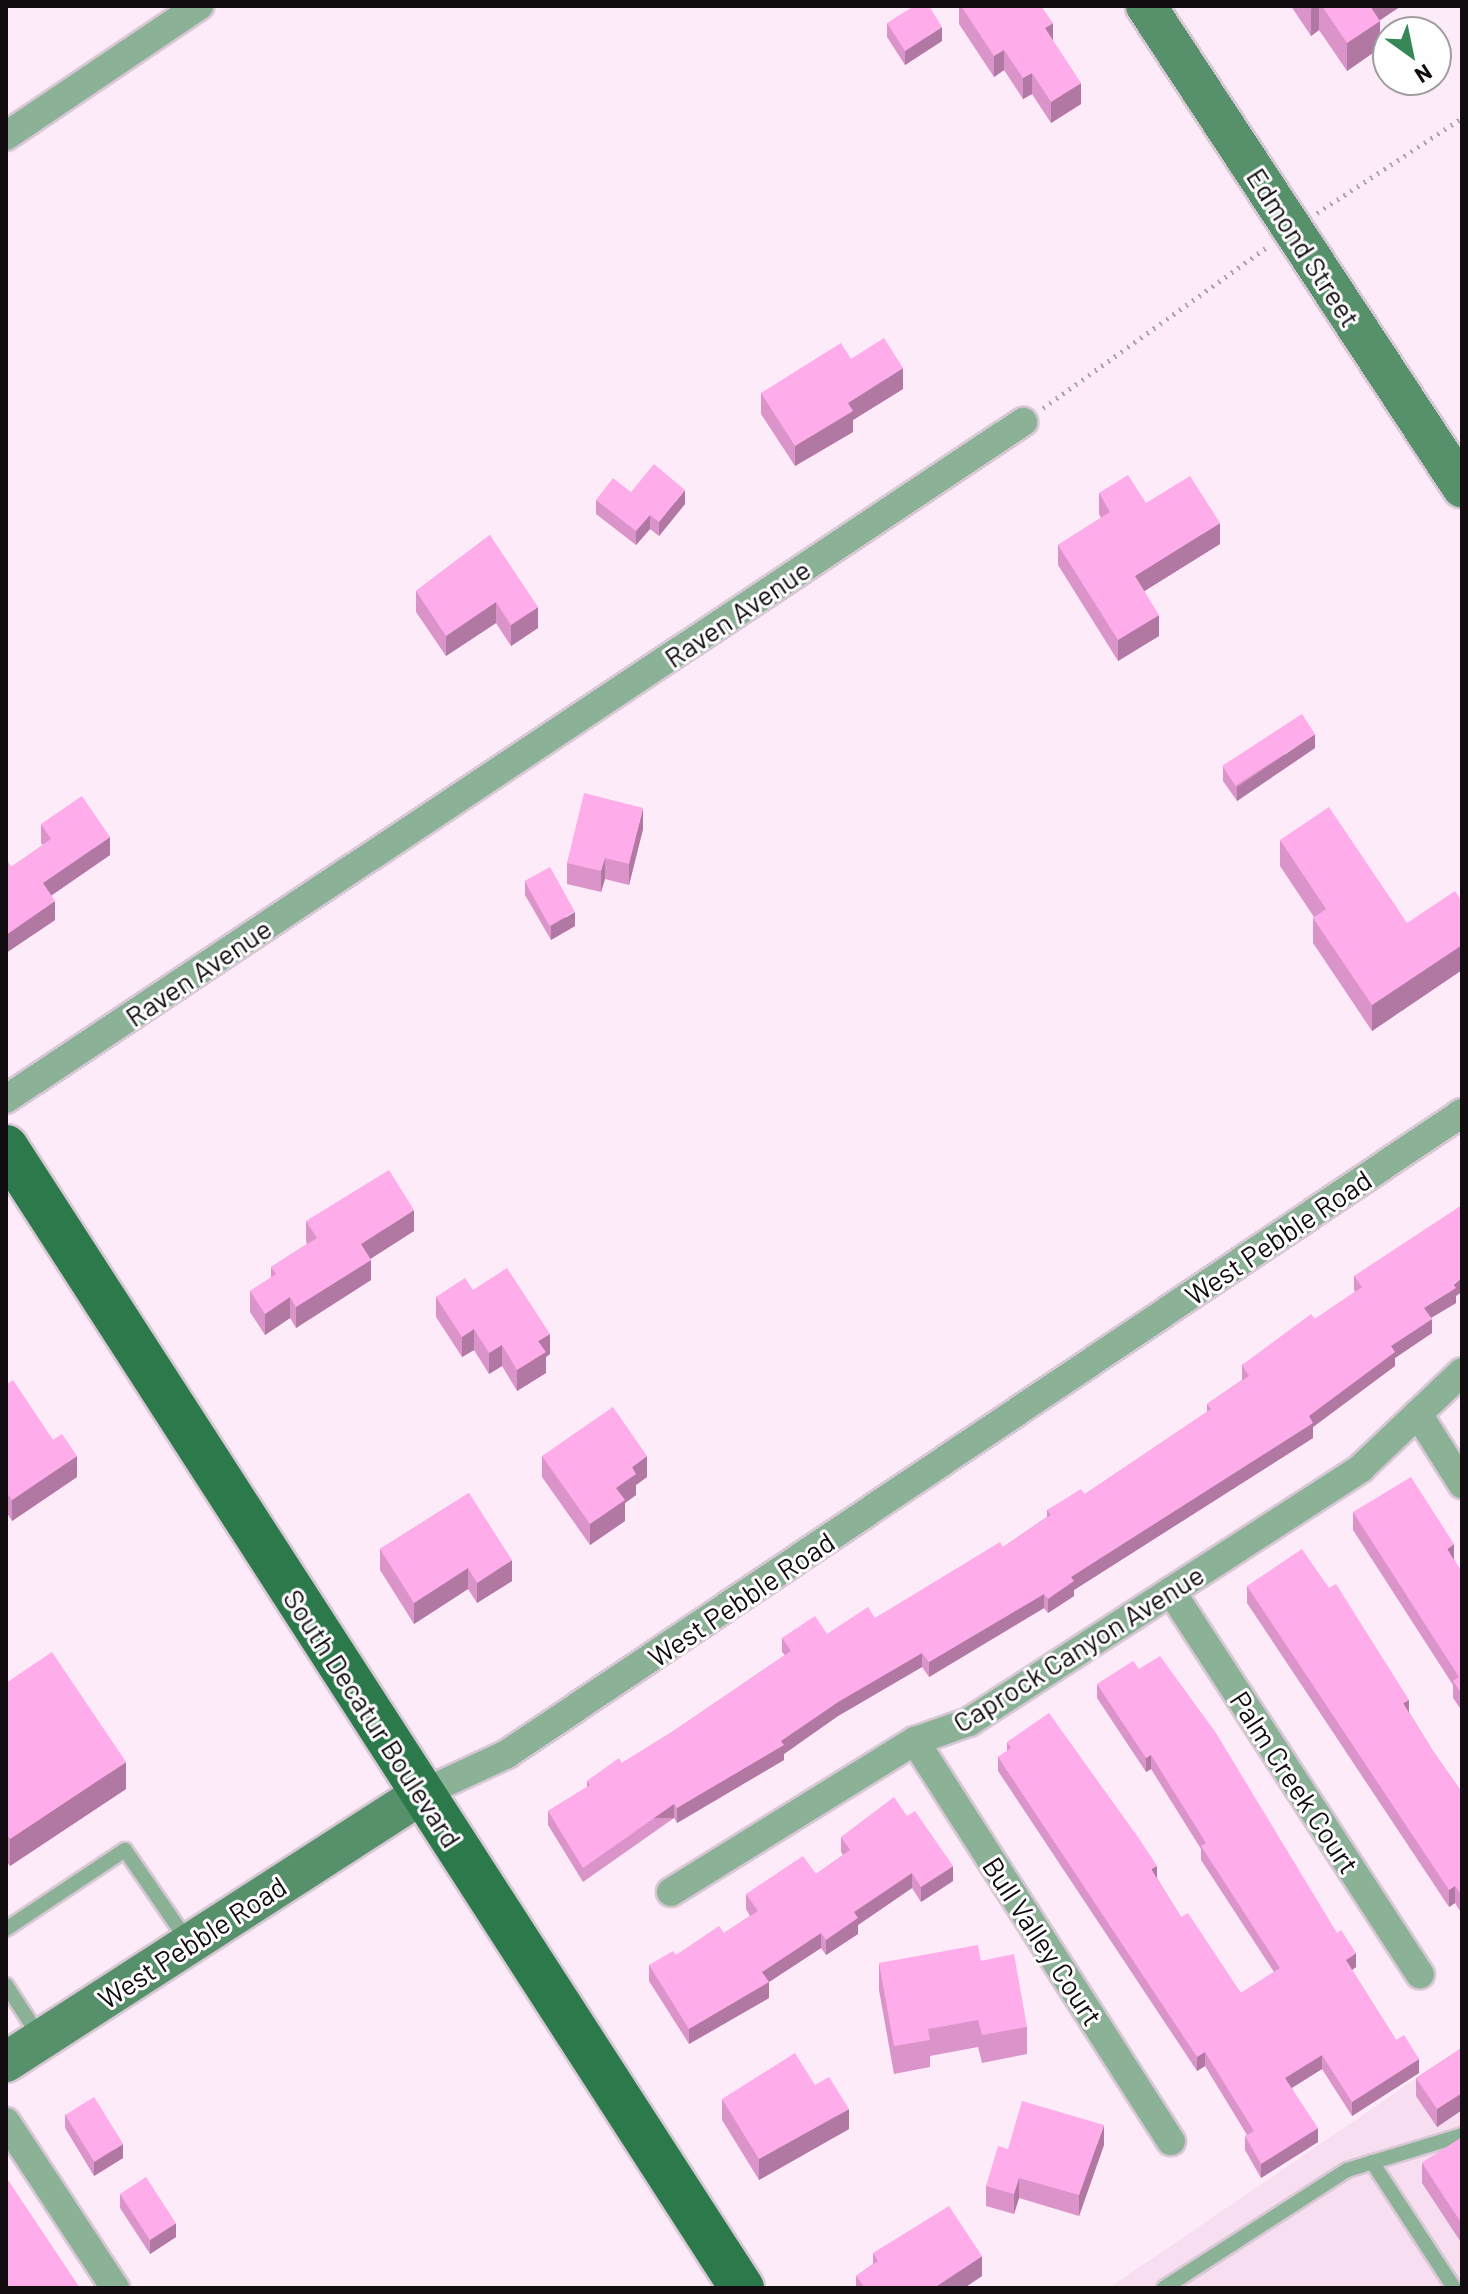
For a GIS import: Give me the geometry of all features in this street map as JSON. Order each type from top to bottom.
[{"type":"main road","name":"South Decatur Boulevard","points":[[6,1147],[742,2288]]},
{"type":"street","name":"Edmond Street","points":[[1146,6],[1462,487]]},
{"type":"street","points":[[6,136],[197,7]]},
{"type":"street","name":"Raven Avenue","points":[[6,1099],[1023,422]]},
{"type":"street","name":"West Pebble Road","points":[[6,2062],[423,1793],[507,1754],[558,1721],[1462,1113]]},
{"type":"street","name":"Caprock Canyon Avenue","points":[[671,1892],[915,1741],[969,1722],[1361,1468],[1462,1372]]},
{"type":"street","points":[[1418,1414],[1462,1484]]},
{"type":"street","name":"Palm Creek Court","points":[[1171,1591],[1420,1974]]},
{"type":"street","name":"Bull Valley Court","points":[[915,1741],[1171,2141]]},
{"type":"street","points":[[6,2122],[115,2288]]},
{"type":"lane","points":[[6,1929],[125,1850],[189,1944]]},
{"type":"lane","points":[[6,1985],[41,2039]]},
{"type":"lane","points":[[1174,2285],[1347,2170],[1462,2135]]},
{"type":"lane","points":[[1372,2162],[1454,2288]]},
{"type":"path","points":[[1023,422],[1292,229],[1462,118]]},
{"type":"shaded area","points":[[1462,2047],[1462,2288],[1109,2288]]},
{"type":"building","points":[[914,6],[929,6],[942,27],[905,51],[887,23]]},
{"type":"building","points":[[961,6],[1041,6],[1053,23],[1045,28],[1081,83],[1051,102],[1032,73],[1023,78],[1004,50],[994,56]]},
{"type":"building","points":[[1322,6],[1370,6],[1377,16],[1372,16],[1372,26],[1347,43]]},
{"type":"building","points":[[884,338],[903,368],[848,403],[853,411],[795,446],[761,393],[841,343],[851,359]]},
{"type":"building","points":[[654,464],[685,490],[659,522],[650,515],[636,531],[596,500],[613,478],[631,492]]},
{"type":"building","points":[[1128,475],[1146,503],[1190,476],[1220,523],[1135,576],[1159,615],[1118,640],[1058,545],[1110,512],[1099,493]]},
{"type":"building","points":[[490,535],[538,607],[511,625],[496,602],[446,636],[416,591]]},
{"type":"building","points":[[1302,714],[1315,734],[1235,786],[1222,766]]},
{"type":"building","points":[[584,793],[643,808],[629,864],[605,858],[601,871],[567,863]]},
{"type":"building","points":[[82,796],[110,837],[43,883],[55,901],[6,935],[6,859],[11,867],[51,839],[41,824]]},
{"type":"building","points":[[1329,807],[1407,923],[1455,891],[1462,902],[1462,945],[1372,1005],[1313,918],[1326,909],[1280,840]]},
{"type":"building","points":[[550,867],[575,912],[549,926],[525,881]]},
{"type":"building","points":[[389,1170],[414,1210],[361,1244],[371,1260],[296,1307],[290,1297],[265,1314],[250,1291],[276,1274],[271,1267],[317,1238],[306,1221]]},
{"type":"building","points":[[1462,1205],[1462,1278],[1453,1284],[1456,1288],[1424,1308],[1432,1319],[1391,1346],[1395,1352],[1309,1416],[1313,1423],[1071,1577],[1074,1581],[1048,1599],[1044,1594],[929,1662],[922,1653],[838,1702],[781,1741],[784,1745],[677,1808],[674,1804],[583,1868],[548,1811],[590,1785],[587,1781],[619,1758],[622,1763],[672,1732],[791,1651],[782,1638],[815,1616],[827,1634],[868,1607],[875,1618],[1000,1542],[1003,1547],[1051,1515],[1047,1510],[1081,1489],[1085,1494],[1211,1409],[1207,1404],[1249,1376],[1242,1365],[1311,1314],[1315,1319],[1362,1287],[1354,1276]]},
{"type":"building","points":[[507,1268],[550,1334],[538,1341],[546,1352],[517,1370],[502,1345],[489,1353],[474,1329],[462,1337],[436,1297],[465,1278],[473,1290]]},
{"type":"building","points":[[13,1380],[53,1440],[62,1434],[77,1456],[12,1500],[6,1492],[6,1385]]},
{"type":"building","points":[[613,1407],[647,1456],[632,1467],[636,1474],[616,1488],[625,1500],[590,1524],[542,1456]]},
{"type":"building","points":[[1411,1477],[1454,1544],[1447,1549],[1462,1572],[1462,1694],[1453,1681],[1459,1677],[1353,1512]]},
{"type":"building","points":[[469,1493],[512,1560],[477,1583],[468,1568],[414,1603],[380,1549]]},
{"type":"building","points":[[1302,1549],[1329,1588],[1336,1584],[1409,1700],[1403,1703],[1462,1790],[1462,1896],[1455,1886],[1449,1890],[1247,1586]]},
{"type":"building","points":[[52,1652],[126,1762],[10,1839],[6,1834],[6,1683]]},
{"type":"building","points":[[1160,1656],[1216,1733],[1337,1933],[1341,1930],[1356,1953],[1346,1960],[1396,2040],[1404,2035],[1419,2059],[1352,2102],[1322,2055],[1285,2078],[1318,2128],[1261,2164],[1245,2136],[1254,2131],[1205,2052],[1197,2057],[998,1757],[1011,1748],[1007,1742],[1049,1713],[1157,1866],[1151,1869],[1181,1917],[1188,1913],[1241,1993],[1280,1968],[1201,1846],[1206,1843],[1151,1755],[1146,1758],[1097,1684],[1133,1661],[1139,1669]]},
{"type":"building","points":[[894,1797],[907,1816],[915,1811],[953,1866],[921,1887],[912,1873],[854,1912],[858,1918],[826,1940],[821,1933],[762,1972],[769,1982],[689,2029],[649,1965],[673,1951],[676,1955],[719,1926],[724,1933],[758,1911],[746,1894],[803,1856],[816,1874],[850,1850],[841,1837]]},
{"type":"building","points":[[978,1945],[981,1961],[1014,1954],[1027,2027],[982,2035],[978,2020],[928,2029],[930,2040],[894,2046],[879,1963]]},
{"type":"building","points":[[1462,2048],[1462,2093],[1437,2109],[1416,2078]]},
{"type":"building","points":[[795,2053],[815,2085],[829,2077],[849,2109],[759,2159],[722,2099]]},
{"type":"building","points":[[94,2097],[123,2144],[94,2162],[65,2115]]},
{"type":"building","points":[[1022,2101],[1104,2125],[1079,2195],[1019,2178],[1014,2194],[986,2186],[998,2146],[1008,2149]]},
{"type":"building","points":[[1462,2137],[1462,2224],[1422,2163]]},
{"type":"building","points":[[6,2177],[80,2288],[6,2288]]},
{"type":"building","points":[[146,2177],[176,2223],[150,2240],[120,2194]]},
{"type":"building","points":[[949,2206],[982,2256],[934,2288],[865,2288],[856,2276],[878,2261],[873,2253]]}]
